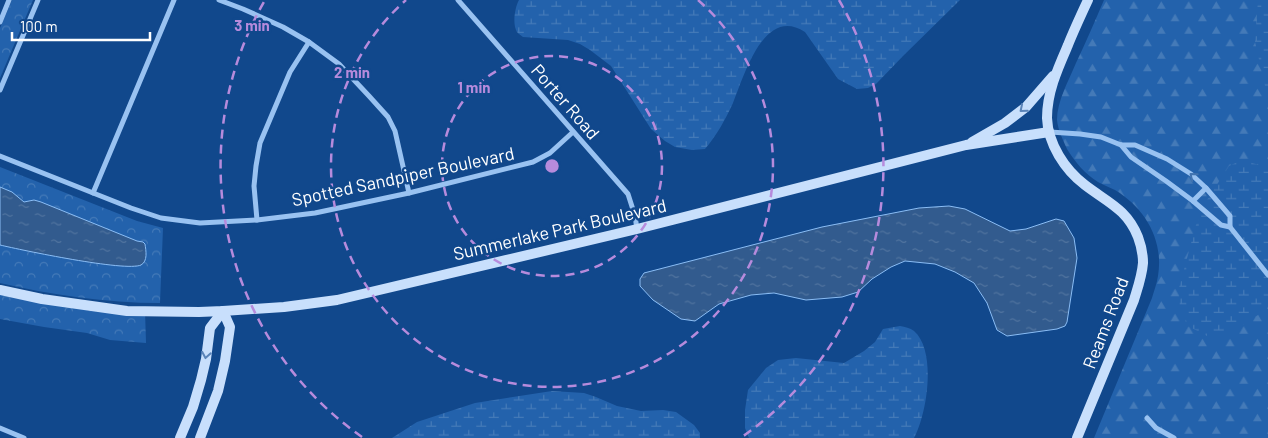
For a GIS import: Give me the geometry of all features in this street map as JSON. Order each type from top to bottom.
[{"type":"main road","points":[[966,145],[1005,123],[1026,107],[1056,74],[1088,0]]},
{"type":"main road","name":"Reams Road","points":[[1056,74],[1050,93],[1047,120],[1049,132],[1058,155],[1075,177],[1121,211],[1130,220],[1141,245],[1143,261],[1141,278],[1134,300],[1077,438]]},
{"type":"main road","name":"Summerlake Park Boulevard","points":[[0,290],[42,299],[128,311],[223,311],[284,307],[337,300],[637,229],[966,145],[1049,132]]},
{"type":"main road","points":[[180,438],[193,407],[201,380],[210,328],[223,311],[230,327],[225,361],[218,391],[200,438]]},
{"type":"street","points":[[0,22],[9,0]]},
{"type":"street","points":[[0,90],[38,0]]},
{"type":"street","points":[[93,193],[174,0]]},
{"type":"street","points":[[219,0],[283,27],[309,42],[339,64],[388,117],[395,131],[409,192]]},
{"type":"street","name":"Porter Road","points":[[458,0],[628,194],[637,229]]},
{"type":"street","points":[[257,220],[254,186],[260,143],[290,72],[309,42]]},
{"type":"street","name":"Spotted Sandpiper Boulevard","points":[[0,156],[131,208],[161,218],[200,223],[257,220],[315,213],[533,162],[550,154],[573,132]]},
{"type":"street","name":"Summerlake Park Boulevard","points":[[1049,132],[1101,137],[1122,145],[1135,144],[1167,159],[1191,174],[1230,216],[1230,227],[1268,275]]},
{"type":"street","name":"Summerlake Park Boulevard","points":[[1122,145],[1131,157],[1193,201],[1221,225],[1230,227]]},
{"type":"street","points":[[1193,201],[1206,188]]},
{"type":"street","points":[[1147,418],[1156,428],[1174,438]]},
{"type":"street","points":[[0,428],[24,438]]},
{"type":"green space","points":[[12,0],[33,0],[0,78],[0,28]]},
{"type":"green space","points":[[519,0],[960,0],[876,84],[868,88],[857,89],[838,79],[805,32],[791,26],[778,28],[767,35],[758,47],[721,127],[705,149],[692,150],[675,147],[651,129],[611,66],[590,50],[568,40],[523,37],[518,33],[515,29],[514,20]]},
{"type":"green space","points":[[1104,0],[1268,0],[1268,438],[1094,438],[1152,298],[1158,279],[1159,263],[1155,238],[1143,216],[1126,197],[1098,182],[1073,159],[1061,135],[1057,120],[1059,105],[1064,91]]},
{"type":"green space","points":[[1258,0],[1268,0],[1268,94],[1255,42]]},
{"type":"green space","points":[[1242,160],[1259,165],[1268,171],[1268,302],[1264,311],[1229,334],[1209,337],[1188,326],[1180,310],[1179,288],[1196,225],[1207,200],[1229,166]]},
{"type":"green space","points":[[0,167],[137,221],[163,228],[160,303],[79,298],[0,283]]},
{"type":"green space","points":[[0,290],[145,311],[146,343],[110,340],[87,333],[0,319]]},
{"type":"green space","points":[[900,326],[914,331],[921,340],[926,353],[928,367],[926,399],[919,427],[914,438],[749,438],[745,428],[748,390],[766,368],[778,360],[796,358],[844,363],[875,342],[883,329]]},
{"type":"green space","points":[[552,391],[584,393],[617,406],[641,411],[663,410],[676,412],[694,425],[700,433],[700,438],[392,438],[417,422],[475,403]]},
{"type":"water","points":[[0,187],[12,192],[24,202],[34,200],[41,202],[143,242],[146,250],[145,261],[141,265],[116,266],[73,260],[0,245]]},
{"type":"water","points":[[949,206],[965,209],[1010,231],[1026,229],[1056,219],[1064,221],[1074,238],[1077,258],[1065,326],[1057,329],[1007,336],[997,330],[987,303],[974,283],[955,272],[935,264],[905,261],[872,279],[858,292],[842,297],[806,300],[774,293],[751,295],[719,304],[695,321],[681,319],[653,300],[640,286],[640,279],[644,273],[822,227],[919,208]]}]
